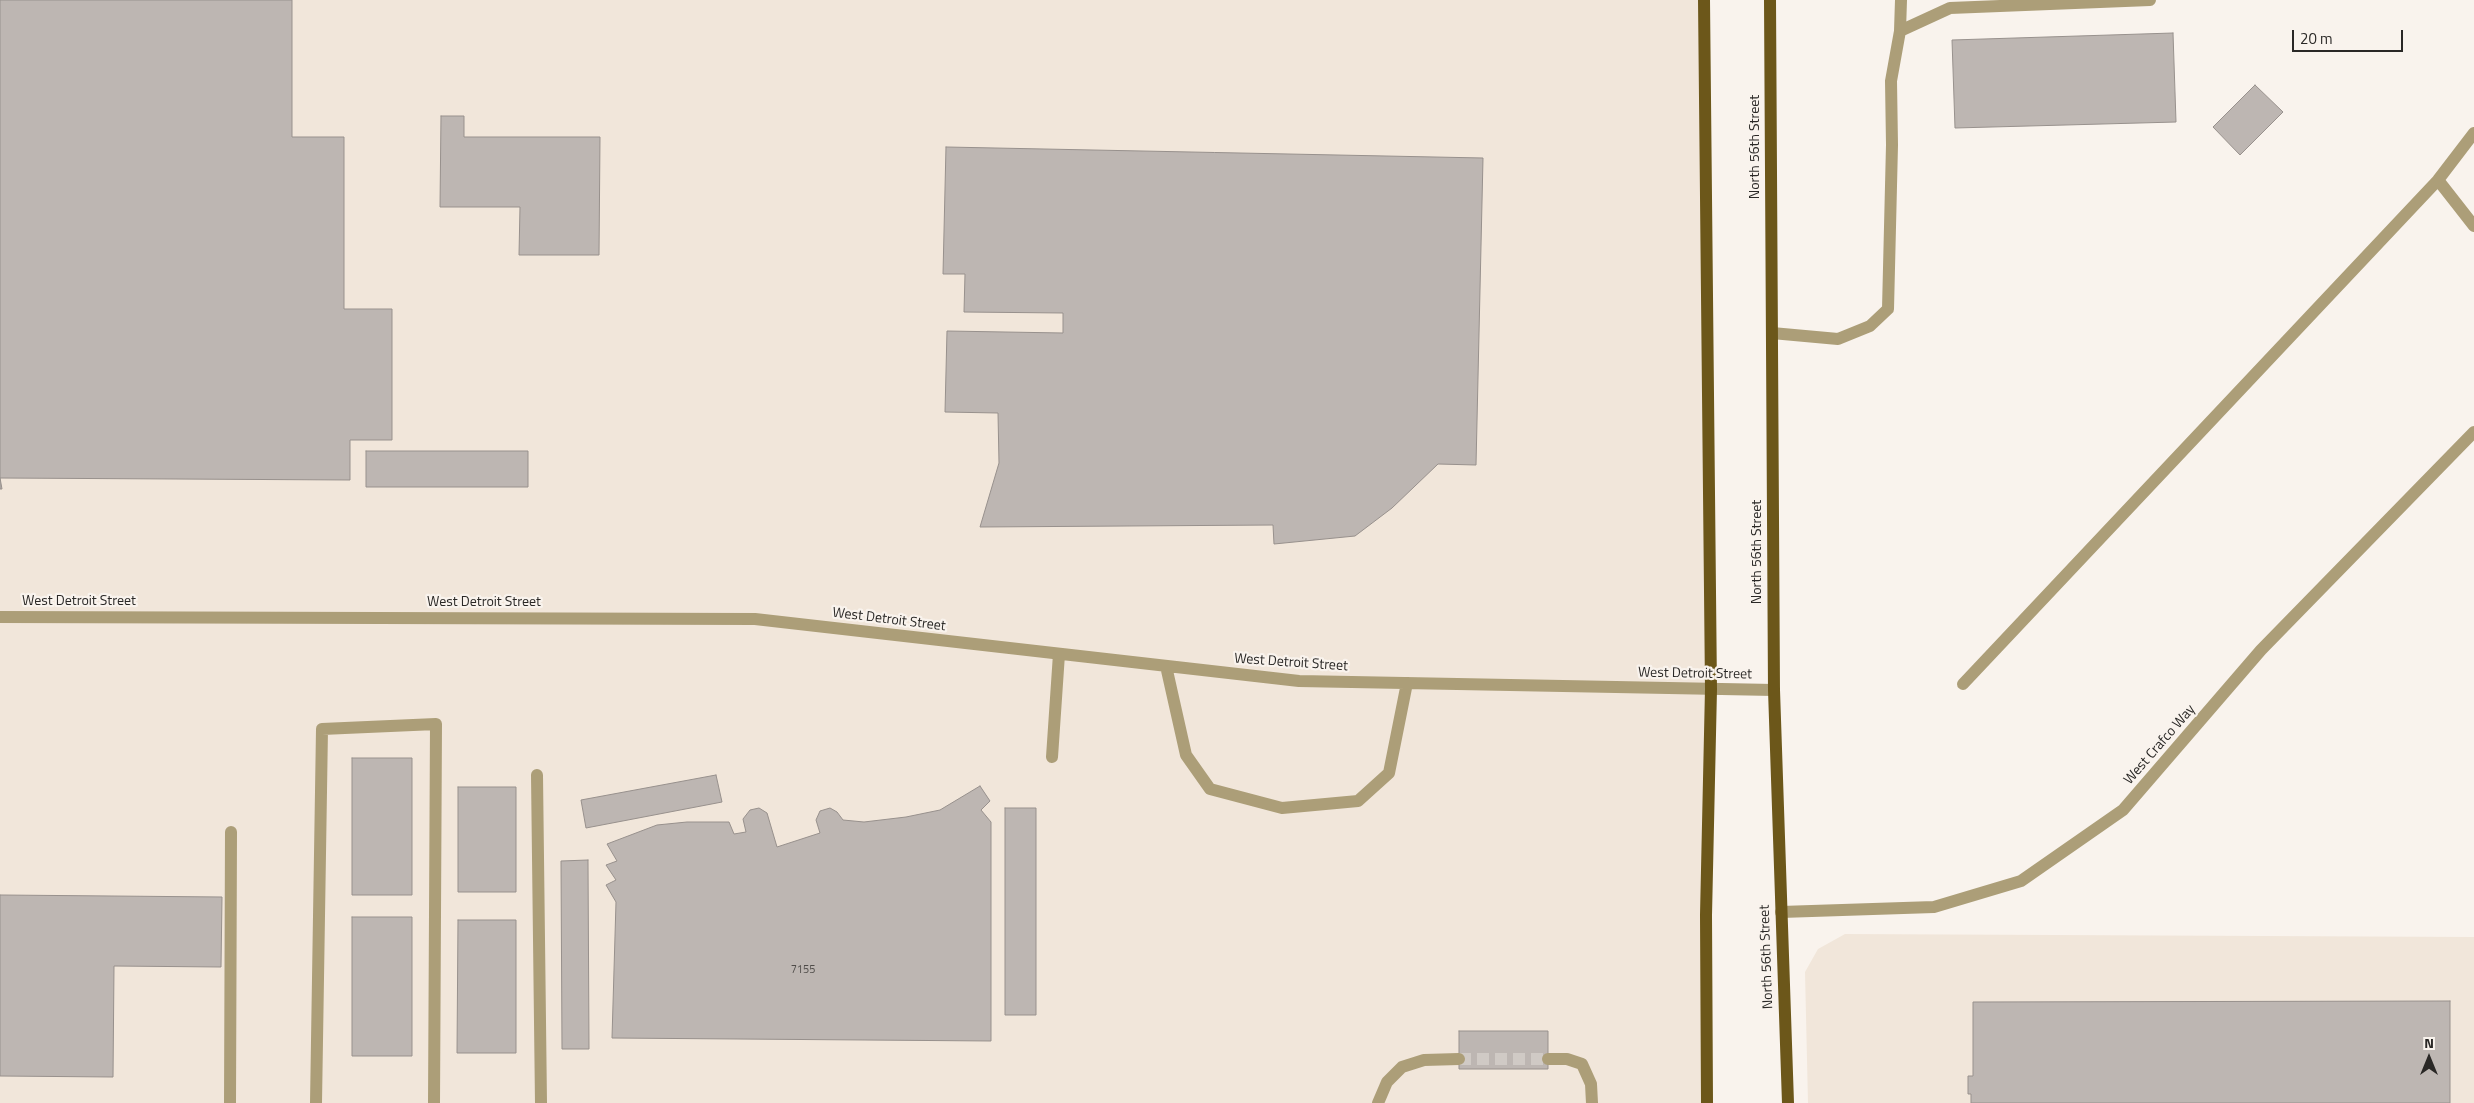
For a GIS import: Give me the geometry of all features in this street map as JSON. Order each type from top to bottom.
[{"type":"main road","points":[[1704,0],[1711,689],[1706,915],[1707,1103]]},
{"type":"main road","name":"North 56th Street","points":[[1770,0],[1774,690],[1788,1103]]},
{"type":"street","points":[[1772,333],[1838,339],[1870,326],[1888,308],[1892,81],[1900,31],[1901,0]]},
{"type":"street","points":[[1900,31],[1950,8],[2150,0]]},
{"type":"street","points":[[1963,684],[2438,180],[2474,133]]},
{"type":"street","points":[[2438,180],[2474,226]]},
{"type":"street","name":"West Crafco Way","points":[[1781,912],[1934,907],[2021,881],[2123,810],[2261,650],[2474,432]]},
{"type":"street","name":"West Detroit Street","points":[[0,616],[755,619],[1299,681],[1774,690]]},
{"type":"street","points":[[1052,757],[1059,654]]},
{"type":"street","points":[[1166,666],[1186,755],[1210,789],[1282,808],[1358,801],[1389,773],[1407,683]]},
{"type":"street","points":[[316,1103],[322,729],[436,724],[434,1103]]},
{"type":"street","points":[[538,774],[540,1103]]},
{"type":"street","points":[[230,1103],[231,832]]},
{"type":"street","points":[[1548,1059],[1567,1060],[1582,1064],[1591,1084],[1592,1103]]},
{"type":"street","points":[[1378,1103],[1387,1082],[1402,1068],[1424,1060],[1459,1060]]},
{"type":"shaded area","points":[[0,0],[1707,0],[1707,1103],[0,1103]]},
{"type":"shaded area","points":[[1845,934],[2474,937],[2474,1103],[1808,1103],[1805,972],[1818,949]]},
{"type":"building","points":[[0,0],[292,0],[292,137],[344,137],[344,309],[392,309],[392,440],[350,440],[350,480],[0,478]]},
{"type":"building","points":[[2173,33],[2176,122],[1955,128],[1952,40]]},
{"type":"building","points":[[2255,85],[2283,112],[2240,155],[2213,127]]},
{"type":"building","points":[[441,116],[464,116],[464,137],[600,137],[599,255],[519,255],[520,207],[440,207]]},
{"type":"building","points":[[946,147],[1483,158],[1476,465],[1438,464],[1392,508],[1355,536],[1274,544],[1273,525],[980,527],[999,463],[998,413],[945,412],[947,331],[1063,333],[1063,313],[964,312],[965,274],[943,274]]},
{"type":"building","points":[[366,451],[528,451],[528,487],[366,487]]},
{"type":"building","points":[[352,758],[412,758],[412,895],[352,895]]},
{"type":"building","points":[[716,775],[722,802],[586,828],[581,800]]},
{"type":"building","points":[[980,786],[990,801],[981,810],[991,822],[991,1041],[612,1038],[616,902],[606,885],[616,880],[606,865],[617,861],[607,844],[657,825],[687,822],[729,822],[734,834],[746,832],[743,819],[750,810],[759,808],[767,813],[777,847],[820,833],[816,820],[820,811],[830,808],[837,812],[843,820],[864,822],[906,817],[940,810]]},
{"type":"building","points":[[458,787],[516,787],[516,892],[458,892]]},
{"type":"building","points":[[1005,808],[1036,808],[1036,1015],[1005,1015]]},
{"type":"building","points":[[588,860],[589,1049],[562,1049],[561,861]]},
{"type":"building","points":[[0,895],[222,897],[221,967],[114,966],[113,1077],[0,1076]]},
{"type":"building","points":[[352,917],[412,917],[412,1056],[352,1056]]},
{"type":"building","points":[[458,920],[516,920],[516,1053],[457,1053]]},
{"type":"building","points":[[2450,1001],[2450,1103],[1971,1103],[1971,1094],[1968,1094],[1968,1076],[1973,1076],[1973,1002]]},
{"type":"building","points":[[1459,1031],[1548,1031],[1548,1069],[1459,1069]]},
{"type":"tunnel","points":[[1459,1059],[1548,1059]]}]
